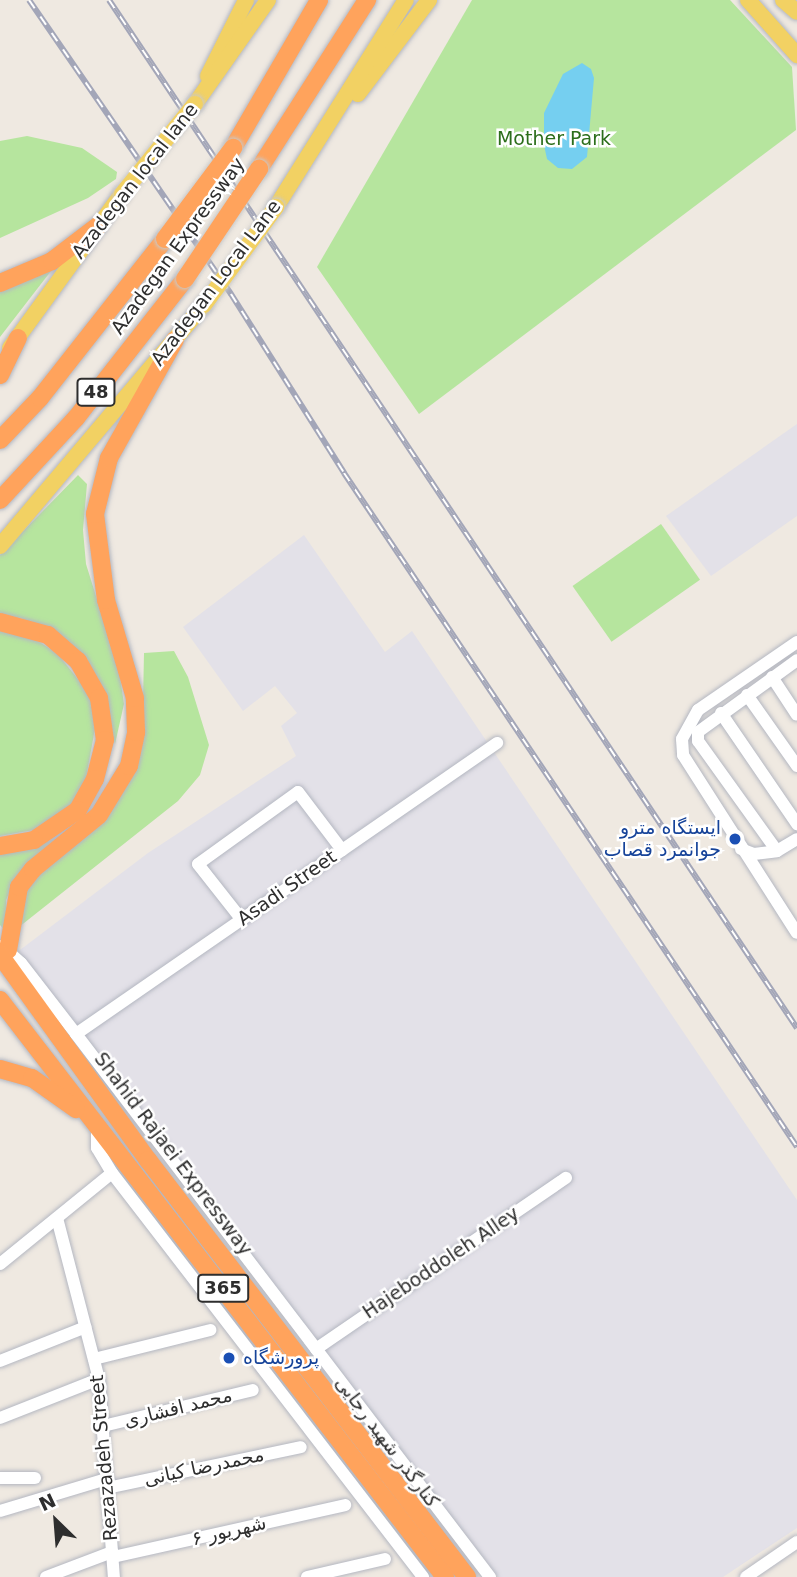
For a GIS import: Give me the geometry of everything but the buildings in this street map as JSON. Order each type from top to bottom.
[{"type":"highway","name":"Azadegan Expressway","points":[[0,440],[40,398],[233,148],[319,0]]},
{"type":"highway","name":"Azadegan Expressway","points":[[0,500],[76,418],[185,279],[260,169],[367,0]]},
{"type":"highway","points":[[0,283],[52,261],[99,225]]},
{"type":"highway","points":[[0,375],[18,338]]},
{"type":"highway","points":[[3,950],[19,887],[33,869],[99,815],[129,766],[136,732],[135,698],[106,600],[94,514],[109,458],[174,340]]},
{"type":"highway","points":[[0,622],[48,635],[78,661],[99,698],[105,740],[95,779],[78,810],[34,840],[0,846]]},
{"type":"highway","name":"Shahid Rajaei Expressway","points":[[3,950],[148,1160],[467,1577]]},
{"type":"highway","name":"365","points":[[0,1000],[445,1577]]},
{"type":"highway","points":[[0,1069],[32,1078],[97,1125]]},
{"type":"main road","points":[[195,104],[246,0]]},
{"type":"main road","name":"Azadegan local lane","points":[[0,360],[122,194],[195,104],[268,0]]},
{"type":"main road","name":"Azadegan Local Lane","points":[[0,546],[204,305],[276,207],[406,0]]},
{"type":"main road","points":[[320,138],[429,0]]},
{"type":"main road","points":[[748,0],[797,55]]},
{"type":"main road","points":[[783,0],[797,12]]},
{"type":"main road","points":[[780,36],[797,38]]},
{"type":"street","points":[[797,642],[698,710],[682,739],[683,755],[797,933]]},
{"type":"street","points":[[777,851],[698,741],[698,732],[797,660]]},
{"type":"street","points":[[772,677],[797,715]]},
{"type":"street","points":[[747,695],[797,766]]},
{"type":"street","points":[[721,713],[797,824]]},
{"type":"street","name":"Asadi Street","points":[[76,1034],[497,743]]},
{"type":"street","points":[[242,920],[198,864],[298,792],[342,850]]},
{"type":"street","points":[[741,848],[754,853],[777,851],[797,839]]},
{"type":"street","name":"کنارگذر شهید رجایی","points":[[3,950],[76,1034],[490,1577]]},
{"type":"street","points":[[97,1125],[97,1148],[112,1173],[422,1577]]},
{"type":"street","points":[[0,1264],[112,1173]]},
{"type":"street","name":"Hajeboddoleh Alley","points":[[316,1349],[566,1178]]},
{"type":"street","name":"Rezazadeh Street","points":[[57,1217],[99,1379],[114,1577]]},
{"type":"street","points":[[0,1361],[86,1327]]},
{"type":"street","points":[[94,1359],[209,1329]]},
{"type":"street","points":[[0,1418],[99,1379]]},
{"type":"street","name":"محمد افشاری","points":[[103,1426],[253,1390]]},
{"type":"street","name":"محمدرضا کیانی","points":[[0,1511],[54,1492],[301,1447]]},
{"type":"street","points":[[0,1478],[35,1478]]},
{"type":"street","name":"شهریور ۶","points":[[46,1577],[113,1554],[345,1505]]},
{"type":"street","points":[[746,1577],[797,1542]]},
{"type":"street","points":[[307,1577],[385,1559]]},
{"type":"shaded area","points":[[797,424],[797,516],[711,576],[666,516]]},
{"type":"shaded area","points":[[304,535],[385,652],[412,631],[797,1200],[797,1528],[723,1577],[498,1577],[16,953],[148,853],[296,756],[281,726],[297,713],[275,686],[243,711],[183,627]]},
{"type":"green space","name":"Mother Park","points":[[472,0],[730,0],[792,67],[796,130],[419,414],[317,267]]},
{"type":"green space","points":[[27,136],[82,148],[117,172],[116,179],[88,198],[0,238],[0,141]]},
{"type":"green space","points":[[51,271],[0,337],[0,290]]},
{"type":"green space","points":[[78,475],[87,484],[83,530],[86,564],[119,670],[124,704],[115,744],[104,693],[52,631],[21,618],[0,616],[0,555]]},
{"type":"green space","points":[[661,524],[700,580],[612,642],[573,586]]},
{"type":"green space","points":[[0,630],[28,635],[57,653],[89,693],[96,723],[85,784],[69,807],[39,829],[0,836]]},
{"type":"green space","points":[[174,651],[188,677],[209,745],[200,775],[178,801],[19,927],[28,885],[130,776],[142,748],[144,653]]},
{"type":"green space","points":[[59,838],[12,887],[6,900],[7,933],[0,925],[0,853]]},
{"type":"water","points":[[582,63],[591,69],[594,78],[587,157],[572,169],[558,168],[547,159],[544,113],[563,74]]},
{"type":"railway","points":[[29,0],[231,294],[344,473],[797,1147]]},
{"type":"railway","points":[[109,0],[797,1028]]},
{"type":"place","name":"ایستگاه مترو جوانمرد قصاب","points":[[735,839]]},
{"type":"place","name":"پرورشگاه","points":[[229,1358]]}]
